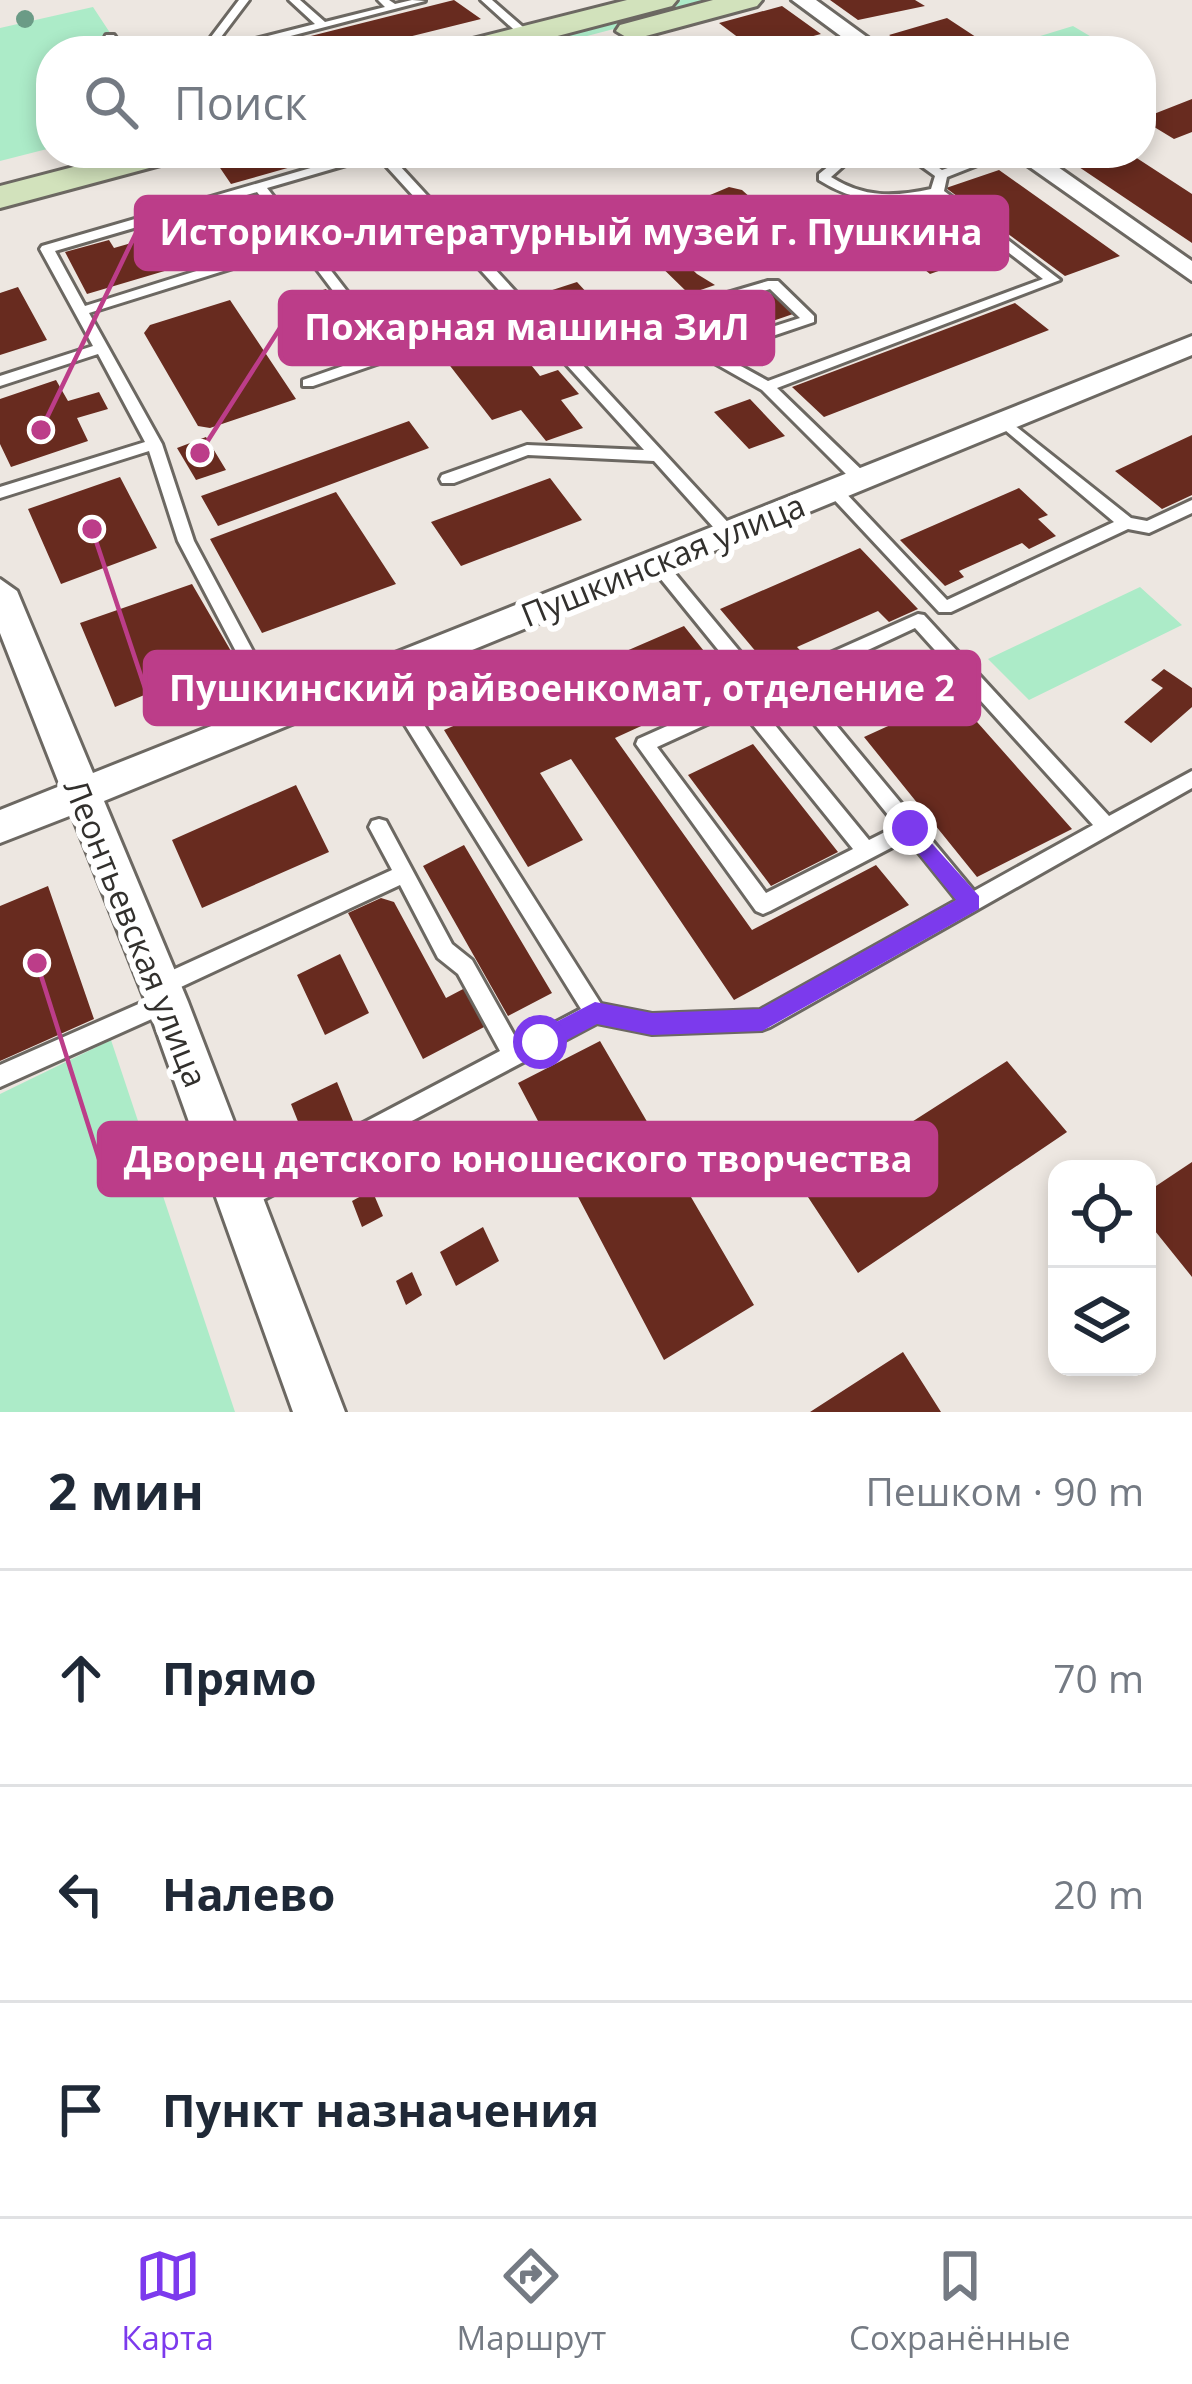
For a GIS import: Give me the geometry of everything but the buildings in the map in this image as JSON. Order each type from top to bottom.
[{"type":"street","points":[[522,36],[662,0]]},
{"type":"street","points":[[611,36],[747,0]]},
{"type":"street","points":[[802,0],[853,36]]},
{"type":"street","points":[[0,171],[36,162]]},
{"type":"street","points":[[0,197],[110,168]]},
{"type":"street","points":[[1043,168],[1192,273]]},
{"type":"street","name":"Пушкинская улица","points":[[0,827],[1192,345]]},
{"type":"street","name":"Леонтьевская улица","points":[[0,591],[163,994],[319,1412]]},
{"type":"lane","points":[[217,36],[244,0]]},
{"type":"lane","points":[[294,0],[322,25]]},
{"type":"lane","points":[[486,0],[526,35]]},
{"type":"lane","points":[[277,36],[388,4],[420,1]]},
{"type":"lane","points":[[278,715],[186,542],[154,444],[47,249],[322,168]]},
{"type":"lane","points":[[392,168],[729,534]]},
{"type":"lane","points":[[767,387],[1053,280],[937,192],[884,203],[852,196],[823,177],[834,168]]},
{"type":"lane","points":[[931,168],[941,175]]},
{"type":"lane","points":[[941,175],[960,168]]},
{"type":"lane","points":[[937,192],[941,175]]},
{"type":"lane","points":[[258,185],[389,355],[308,383]]},
{"type":"lane","points":[[82,311],[303,242]]},
{"type":"lane","points":[[544,334],[582,321],[629,326],[773,284],[809,319],[707,353]]},
{"type":"lane","points":[[670,314],[707,353],[767,387],[945,608],[1126,524],[1149,527],[1192,506]]},
{"type":"lane","points":[[0,380],[103,348]]},
{"type":"lane","points":[[1004,422],[1126,524]]},
{"type":"lane","points":[[0,494],[154,444]]},
{"type":"lane","points":[[448,479],[527,450],[656,456]]},
{"type":"lane","points":[[657,562],[761,692],[866,851]]},
{"type":"lane","points":[[910,828],[763,905],[645,744],[917,620],[1108,828]]},
{"type":"lane","points":[[382,673],[595,1013]]},
{"type":"lane","points":[[761,692],[806,701],[971,902]]},
{"type":"lane","points":[[240,1199],[595,1013],[652,1024],[762,1020],[1192,778]]},
{"type":"lane","points":[[379,827],[446,951],[465,967],[514,1055]]},
{"type":"lane","points":[[0,1076],[404,874]]},
{"type":"green space","points":[[681,0],[724,0],[587,36],[542,36]]},
{"type":"green space","points":[[93,7],[112,36],[36,36],[36,152],[0,161],[0,28]]},
{"type":"green space","points":[[1073,26],[1090,36],[1040,36]]},
{"type":"green space","points":[[1140,587],[1182,625],[1029,700],[988,659]]},
{"type":"green space","points":[[111,1040],[235,1412],[0,1412],[0,1094]]},
{"type":"place","name":"Историко-литературный музей г. Пушкина","points":[[41,430]]},
{"type":"place","name":"Пожарная машина ЗиЛ","points":[[200,453]]},
{"type":"place","name":"Пушкинский райвоенкомат, отделение 2","points":[[92,529]]},
{"type":"place","name":"Дворец детского юношеского творчества","points":[[37,963]]},
{"type":"route","points":[[540,1042],[595,1013],[652,1024],[762,1020],[971,902],[910,828]]}]
